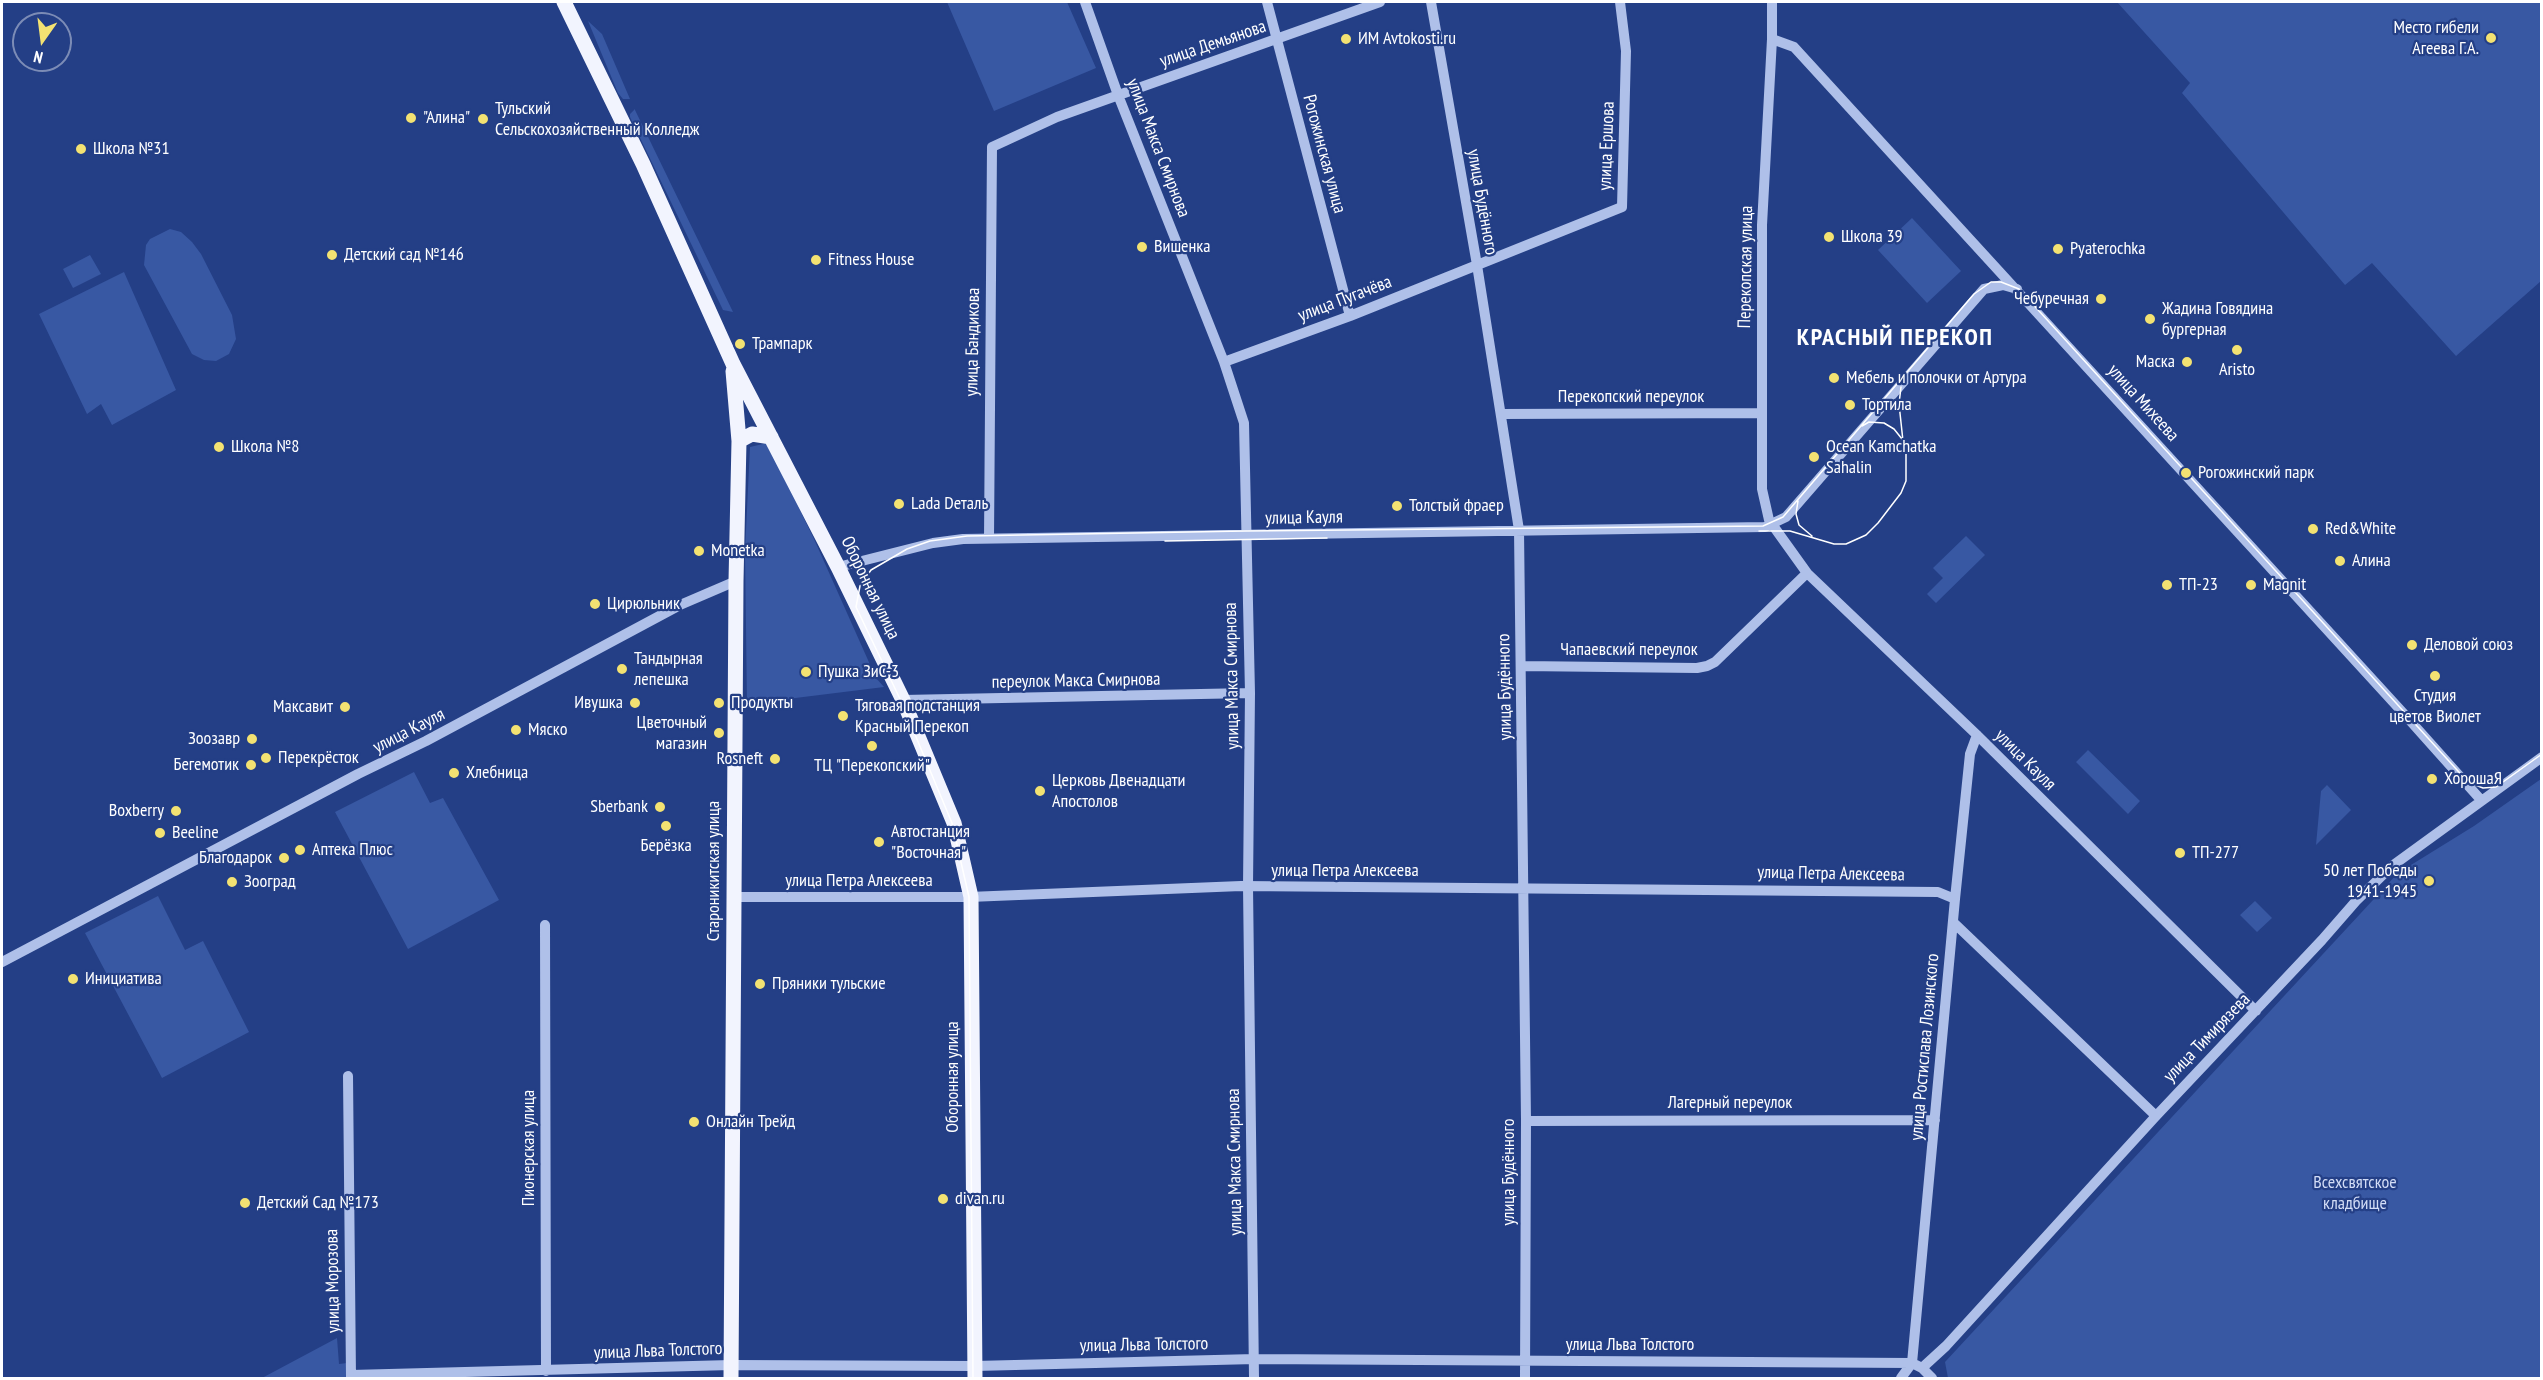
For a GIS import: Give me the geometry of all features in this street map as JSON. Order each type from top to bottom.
[{"type":"main road","name":"Оборонная улица","points":[[564,2],[643,164],[733,364],[838,567],[903,700],[954,823],[971,897],[975,1372]]},
{"type":"main road","name":"Староникитская улица","points":[[731,1372],[739,441],[733,364]]},
{"type":"main road","points":[[739,441],[752,434],[771,437]]},
{"type":"street","name":"улица Макса Смирнова","points":[[1085,2],[1118,95],[1224,362],[1244,423],[1250,693],[1248,886],[1254,1378]]},
{"type":"street","name":"Рогожинская улица","points":[[1267,2],[1350,316]]},
{"type":"street","name":"улица Демьянова","points":[[992,147],[1057,117],[1380,2]]},
{"type":"street","name":"улица Будённого","points":[[1431,2],[1477,265],[1519,530],[1526,1121],[1525,1378]]},
{"type":"street","name":"улица Ершова","points":[[1477,265],[1622,207],[1626,51],[1620,2]]},
{"type":"street","name":"Перекопская улица","points":[[1772,2],[1762,225],[1762,489],[1769,520],[1775,527]]},
{"type":"street","name":"улица Михеева","points":[[1772,39],[1794,47],[2481,800]]},
{"type":"street","name":"улица Бандикова","points":[[989,538],[992,147]]},
{"type":"street","name":"улица Пугачёва","points":[[1224,362],[1350,316],[1477,265]]},
{"type":"street","points":[[1775,527],[1799,503],[1984,289],[2003,285],[2017,289]]},
{"type":"street","name":"Перекопский переулок","points":[[1501,414],[1762,413]]},
{"type":"street","name":"улица Кауля","points":[[838,567],[933,543],[989,538],[1775,527],[1807,573],[1977,735],[2256,1011]]},
{"type":"street","name":"Чапаевский переулок","points":[[1522,666],[1697,668],[1707,666],[1715,662],[1807,573]]},
{"type":"street","name":"улица Кауля","points":[[2,962],[358,774],[426,741],[680,604],[736,581]]},
{"type":"street","name":"переулок Макса Смирнова","points":[[903,700],[1250,693]]},
{"type":"street","name":"улица Ростислава Лозинского","points":[[1917,1366],[1935,1120],[1955,899],[1970,754],[1977,735]]},
{"type":"street","name":"улица Тимирязева","points":[[1901,1378],[1946,1346],[2156,1116],[2356,901],[2392,866],[2541,757]]},
{"type":"street","name":"улица Петра Алексеева","points":[[734,897],[971,897],[1248,886],[1938,892],[1955,899]]},
{"type":"street","points":[[1953,922],[2156,1116]]},
{"type":"street","name":"Пионерская улица","points":[[545,925],[546,1371]]},
{"type":"street","name":"улица Морозова","points":[[348,1076],[351,1377]]},
{"type":"street","name":"Лагерный переулок","points":[[1526,1121],[1935,1120]]},
{"type":"street","name":"улица Льва Толстого","points":[[351,1377],[546,1371],[975,1372],[1254,1359],[1917,1366]]},
{"type":"street","points":[[1917,1366],[1932,1378]]},
{"type":"green space","points":[[947,2],[1067,2],[1096,68],[994,111]]},
{"type":"green space","points":[[2117,2],[2541,2],[2541,281],[2456,356],[2372,263],[2345,285],[2182,93],[2190,83]]},
{"type":"green space","points":[[588,21],[602,34],[630,99],[623,99],[618,93]]},
{"type":"green space","points":[[635,109],[733,312],[723,310],[630,117]]},
{"type":"green space","points":[[1912,218],[1961,271],[1927,303],[1878,250]]},
{"type":"green space","points":[[170,229],[181,232],[201,254],[232,315],[236,339],[229,354],[216,361],[204,360],[192,354],[144,265],[146,245],[150,239]]},
{"type":"green space","points":[[90,255],[101,274],[73,288],[63,269]]},
{"type":"green space","points":[[124,272],[176,390],[112,425],[101,404],[87,414],[39,314]]},
{"type":"green space","points":[[767,443],[814,539],[876,678],[884,687],[747,704],[745,551],[750,447]]},
{"type":"green space","points":[[1966,536],[1985,555],[1936,603],[1927,594],[1943,578],[1933,568]]},
{"type":"green space","points":[[2088,750],[2140,801],[2128,814],[2076,762]]},
{"type":"green space","points":[[414,772],[430,803],[443,798],[499,900],[408,949],[335,812]]},
{"type":"green space","name":"Всехсвятское кладбище","points":[[2541,779],[2541,1378],[1948,1378],[1945,1362],[2398,873],[2474,826]]},
{"type":"green space","points":[[2327,785],[2351,810],[2316,845],[2321,791]]},
{"type":"green space","points":[[158,896],[185,950],[203,941],[249,1032],[162,1078],[85,933]]},
{"type":"green space","points":[[2255,901],[2272,918],[2257,932],[2240,915]]},
{"type":"green space","points":[[337,1338],[339,1364],[347,1363],[347,1378],[262,1378]]},
{"type":"tram line","points":[[973,1378],[969,897],[952,823],[901,701],[856,607],[860,586],[871,570],[907,549],[930,541],[967,536],[1763,526],[1783,517],[1974,294],[1991,282],[2001,282],[2019,289],[2468,782],[2483,788],[2496,787],[2542,754]]},
{"type":"tram line","points":[[1901,387],[1899,404],[1903,441]]},
{"type":"tram line","points":[[1759,531],[1790,531],[1834,544],[1846,544],[1866,535],[1878,523],[1901,493],[1906,481],[1906,450],[1902,439],[1894,429],[1884,423],[1869,422],[1862,426]]},
{"type":"tram line","points":[[1798,501],[1796,514],[1799,525],[1812,536]]},
{"type":"tram line","points":[[1165,541],[1327,538]]},
{"type":"place","name":"Место гибели Агеева Г.А.","points":[[2491,38]]},
{"type":"place","name":"ИМ Avtokosti.ru","points":[[1346,39]]},
{"type":"place","name":"\"Алина\"","points":[[411,118]]},
{"type":"place","name":"Тульский Сельскохозяйственный Колледж","points":[[483,119]]},
{"type":"place","name":"Школа №31","points":[[81,149]]},
{"type":"place","name":"Школа 39","points":[[1829,237]]},
{"type":"place","name":"Вишенка","points":[[1142,247]]},
{"type":"place","name":"Pyaterochka","points":[[2058,249]]},
{"type":"place","name":"Детский сад №146","points":[[332,255]]},
{"type":"place","name":"Fitness House","points":[[816,260]]},
{"type":"place","name":"Чебуречная","points":[[2101,299]]},
{"type":"place","name":"Жадина Говядина бургерная","points":[[2150,319]]},
{"type":"place","name":"Трампарк","points":[[740,344]]},
{"type":"place","name":"Aristo","points":[[2237,350]]},
{"type":"place","name":"Маска","points":[[2187,362]]},
{"type":"place","name":"Мебель и полочки от Артура","points":[[1834,378]]},
{"type":"place","name":"Тортила","points":[[1850,405]]},
{"type":"place","name":"Школа №8","points":[[219,447]]},
{"type":"place","name":"Ocean Kamchatka Sahalin","points":[[1814,457]]},
{"type":"place","name":"Рогожинский парк","points":[[2186,473]]},
{"type":"place","name":"Lada Dеталь","points":[[899,504]]},
{"type":"place","name":"Толстый фраер","points":[[1397,506]]},
{"type":"place","name":"Red&White","points":[[2313,529]]},
{"type":"place","name":"Monetka","points":[[699,551]]},
{"type":"place","name":"Алина","points":[[2340,561]]},
{"type":"place","name":"ТП-23","points":[[2167,585]]},
{"type":"place","name":"Magnit","points":[[2251,585]]},
{"type":"place","name":"Цирюльник","points":[[595,604]]},
{"type":"place","name":"Деловой союз","points":[[2412,645]]},
{"type":"place","name":"Тандырная лепешка","points":[[622,669]]},
{"type":"place","name":"Пушка ЗиС-3","points":[[806,672]]},
{"type":"place","name":"Студия цветов Виолет","points":[[2435,676]]},
{"type":"place","name":"Ивушка","points":[[635,703]]},
{"type":"place","name":"Продукты","points":[[719,703]]},
{"type":"place","name":"Максавит","points":[[345,707]]},
{"type":"place","name":"Тяговая подстанция Красный Перекоп","points":[[843,716]]},
{"type":"place","name":"Мяско","points":[[516,730]]},
{"type":"place","name":"Цветочный магазин","points":[[719,733]]},
{"type":"place","name":"Зоозавр","points":[[252,739]]},
{"type":"place","name":"ТЦ \"Перекопский\"","points":[[872,746]]},
{"type":"place","name":"Перекрёсток","points":[[266,758]]},
{"type":"place","name":"Rosneft","points":[[775,759]]},
{"type":"place","name":"Бегемотик","points":[[251,765]]},
{"type":"place","name":"Хлебница","points":[[454,773]]},
{"type":"place","name":"ХорошаЯ","points":[[2432,779]]},
{"type":"place","name":"Церковь Двенадцати Апостолов","points":[[1040,791]]},
{"type":"place","name":"Sberbank","points":[[660,807]]},
{"type":"place","name":"Boxberry","points":[[176,811]]},
{"type":"place","name":"Берёзка","points":[[666,826]]},
{"type":"place","name":"Beeline","points":[[160,833]]},
{"type":"place","name":"Автостанция \"Восточная\"","points":[[879,842]]},
{"type":"place","name":"Аптека Плюс","points":[[300,850]]},
{"type":"place","name":"ТП-277","points":[[2180,853]]},
{"type":"place","name":"Благодарок","points":[[284,858]]},
{"type":"place","name":"50 лет Победы 1941-1945","points":[[2429,881]]},
{"type":"place","name":"Зооград","points":[[232,882]]},
{"type":"place","name":"Инициатива","points":[[73,979]]},
{"type":"place","name":"Пряники тульские","points":[[760,984]]},
{"type":"place","name":"Онлайн Трейд","points":[[694,1122]]},
{"type":"place","name":"divan.ru","points":[[943,1199]]},
{"type":"place","name":"Детский Сад №173","points":[[245,1203]]},
{"type":"district","name":"КРАСНЫЙ ПЕРЕКОП","points":[[1895,338]]}]
